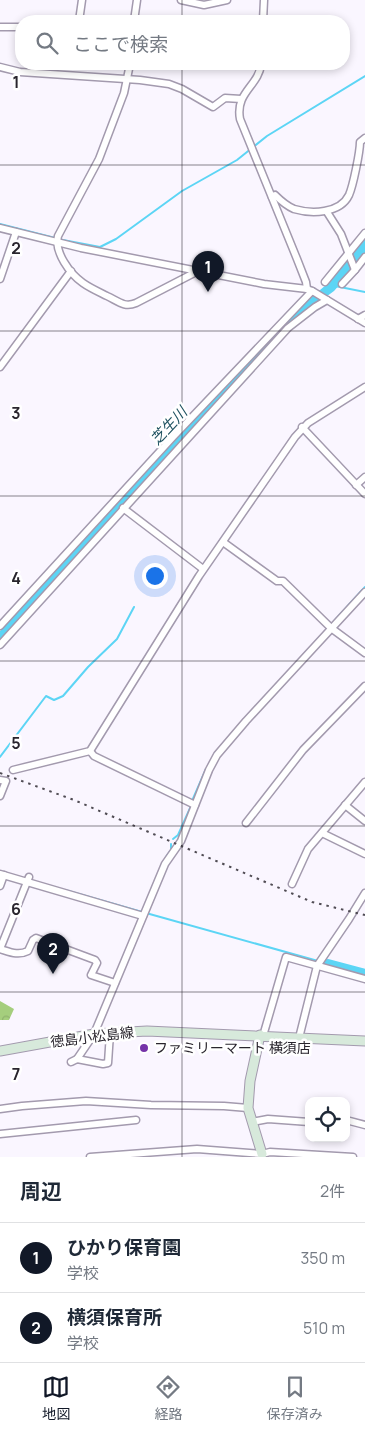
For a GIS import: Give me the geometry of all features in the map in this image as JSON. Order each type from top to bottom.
[{"type":"main road","name":"徳島小松島線","points":[[0,1051],[94,1034],[147,1031],[365,1041]]},
{"type":"main road","points":[[261,1036],[250,1081],[248,1108],[262,1154]]},
{"type":"street","points":[[80,15],[82,0]]},
{"type":"street","points":[[135,15],[137,0]]},
{"type":"street","points":[[181,0],[204,5],[227,0]]},
{"type":"street","points":[[263,15],[264,0]]},
{"type":"street","points":[[0,27],[15,27]]},
{"type":"street","points":[[0,67],[20,72],[140,80],[169,84],[182,89],[213,107],[225,98],[241,99]]},
{"type":"street","points":[[129,70],[128,80],[99,159],[57,239],[60,253],[71,271],[84,284],[126,306],[136,303],[198,271]]},
{"type":"street","points":[[260,70],[241,99],[238,112],[309,288]]},
{"type":"street","points":[[272,197],[275,196],[293,209],[327,212],[341,204],[349,196],[360,142],[365,138]]},
{"type":"street","points":[[327,212],[342,234],[355,269]]},
{"type":"street","points":[[0,228],[264,284],[309,288],[365,323]]},
{"type":"street","points":[[0,279],[16,232]]},
{"type":"street","points":[[325,282],[349,255],[365,233]]},
{"type":"street","points":[[342,284],[365,257]]},
{"type":"street","points":[[0,367],[71,271]]},
{"type":"street","points":[[0,626],[309,288]]},
{"type":"street","points":[[0,645],[288,328],[326,300]]},
{"type":"street","points":[[358,319],[365,315]]},
{"type":"street","points":[[13,770],[90,751],[203,569],[302,427],[365,387]]},
{"type":"street","points":[[302,427],[365,494]]},
{"type":"street","points":[[356,484],[365,477]]},
{"type":"street","points":[[123,508],[203,569]]},
{"type":"street","points":[[223,542],[277,580],[283,582],[329,626],[365,653]]},
{"type":"street","points":[[110,1033],[108,1063],[74,1060],[94,1034],[165,864],[181,841],[193,804],[209,770],[218,755],[329,626],[365,592]]},
{"type":"street","points":[[246,824],[303,750],[365,686]]},
{"type":"street","points":[[90,751],[94,756],[193,804]]},
{"type":"street","points":[[0,780],[6,781],[0,796]]},
{"type":"street","points":[[292,884],[308,849],[365,782]]},
{"type":"street","points":[[345,805],[365,821]]},
{"type":"street","points":[[322,833],[365,854]]},
{"type":"street","points":[[0,886],[2,873],[144,914]]},
{"type":"street","points":[[28,880],[0,949],[23,954],[28,951],[33,940],[36,938],[95,960],[96,963],[91,975],[115,983]]},
{"type":"street","points":[[299,1038],[319,963],[365,893]]},
{"type":"street","points":[[261,1036],[286,957],[319,963],[365,979]]},
{"type":"street","points":[[0,1109],[86,1101],[151,1106],[224,1106],[248,1108]]},
{"type":"street","points":[[252,1122],[268,1119],[305,1122]]},
{"type":"street","points":[[0,1134],[136,1120]]},
{"type":"street","points":[[350,1121],[365,1125]]},
{"type":"street","points":[[90,1157],[197,1149],[262,1154],[270,1152],[353,1157]]},
{"type":"green space","points":[[0,1001],[14,1009],[9,1020],[0,1020]]},
{"type":"water","points":[[365,237],[365,254],[334,291],[296,319],[0,643],[0,631],[203,410],[302,305],[326,285]]},
{"type":"waterway","points":[[0,224],[100,247],[116,239],[182,191],[237,160],[267,136],[365,76]]},
{"type":"waterway","points":[[335,286],[365,292]]},
{"type":"waterway","points":[[298,661],[365,587]]},
{"type":"waterway","points":[[0,757],[46,696],[54,700],[63,696],[88,667],[117,639],[134,607]]},
{"type":"waterway","points":[[192,801],[206,769]]},
{"type":"waterway","points":[[173,839],[178,835],[191,806]]},
{"type":"waterway","points":[[166,857],[171,850],[171,844]]},
{"type":"waterway","points":[[65,890],[142,912]]},
{"type":"waterway","points":[[146,913],[318,961]]},
{"type":"waterway","points":[[322,962],[328,964]]},
{"type":"waterway","points":[[328,964],[365,974]]},
{"type":"railway","points":[[0,773],[74,800],[312,902],[365,915]]},
{"type":"place","name":"ひかり保育園","points":[[208,292]]},
{"type":"place","name":"横須保育所","points":[[53,974]]},
{"type":"place","name":"ファミリーマート 横須店","points":[[144,1048]]},
{"type":"water label","name":"芝生川","points":[[169,426]]}]
